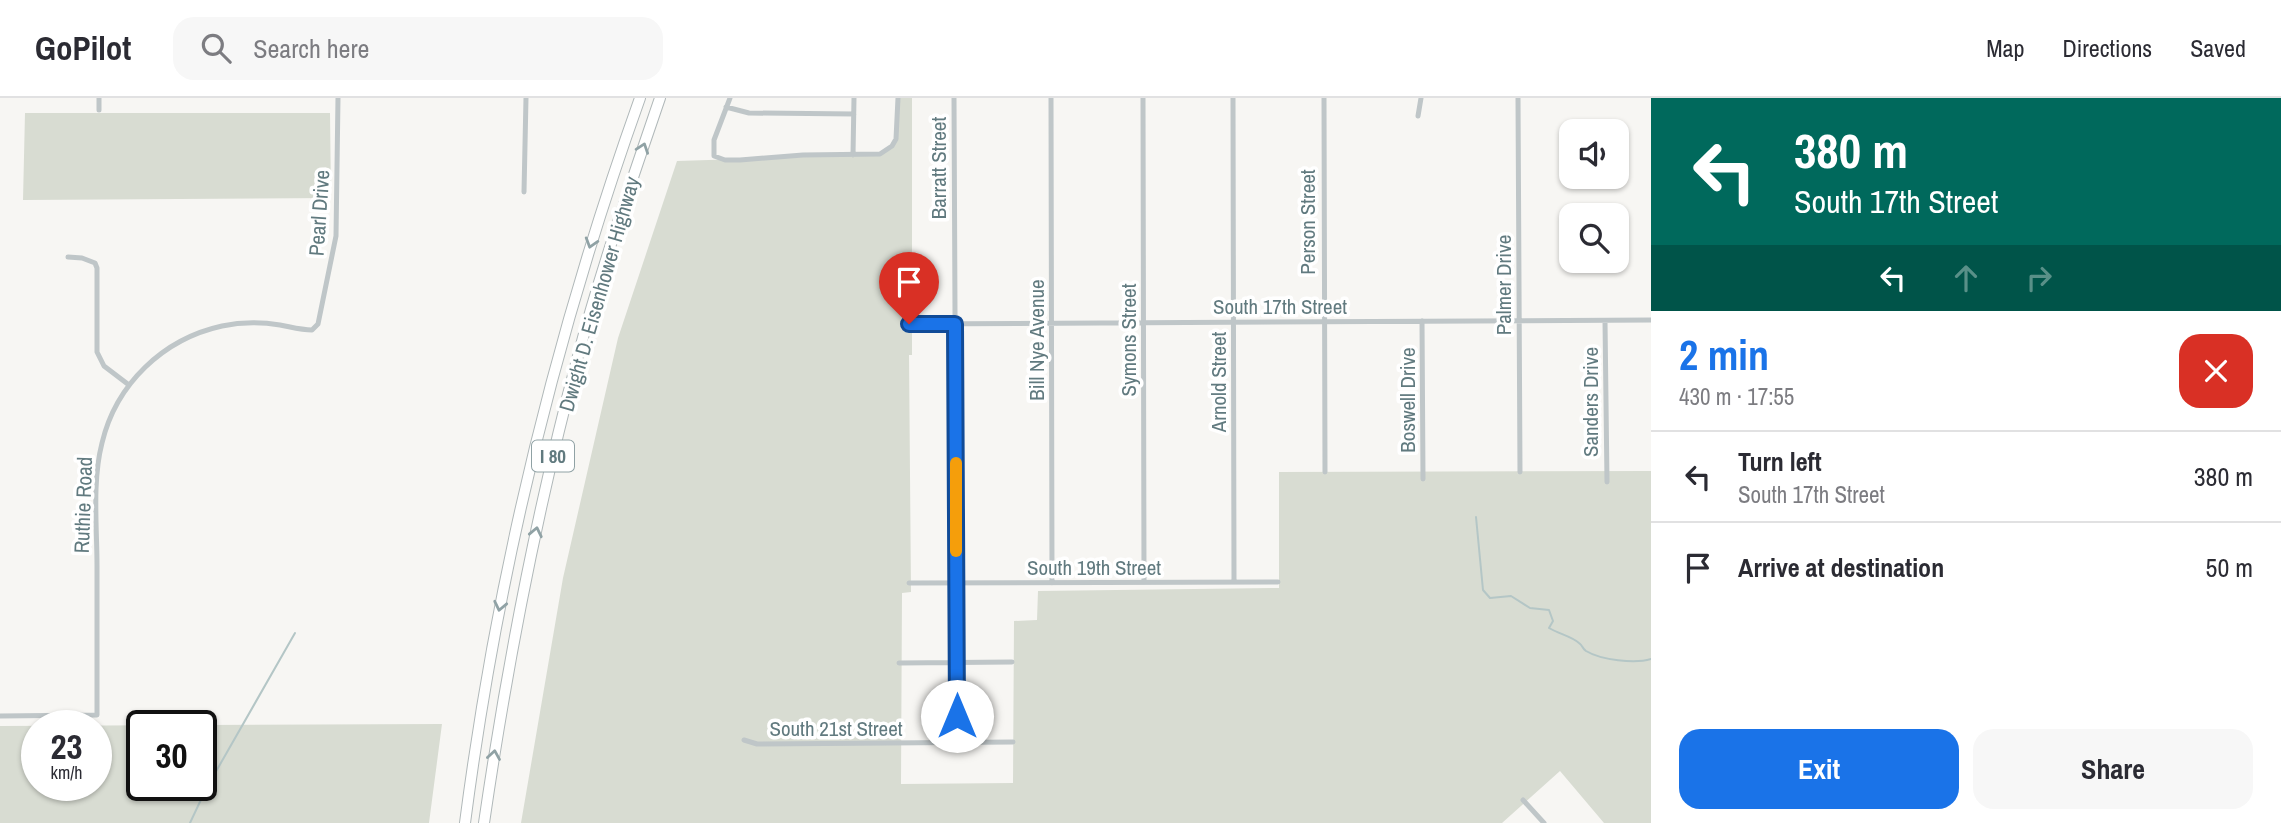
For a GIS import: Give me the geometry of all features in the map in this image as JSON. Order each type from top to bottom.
[{"type":"highway","name":"Dwight D. Eisenhower Highway","points":[[465,823],[498,615],[524,492],[579,280],[611,177],[640,98]]},
{"type":"highway","name":"Dwight D. Eisenhower Highway","points":[[484,823],[517,616],[556,443],[604,267],[660,98]]},
{"type":"street","points":[[99,98],[99,110]]},
{"type":"street","name":"Pearl Drive","points":[[316,328],[336,236],[338,98]]},
{"type":"street","points":[[524,192],[526,98]]},
{"type":"street","points":[[730,98],[714,140],[714,156],[725,160],[880,153],[892,146],[898,131],[898,98]]},
{"type":"street","points":[[853,155],[854,98]]},
{"type":"street","name":"Barratt Street","points":[[954,98],[957,743]]},
{"type":"street","name":"Bill Nye Avenue","points":[[1051,98],[1052,583]]},
{"type":"street","name":"Symons Street","points":[[1143,98],[1144,582]]},
{"type":"street","name":"Arnold Street","points":[[1233,98],[1234,582]]},
{"type":"street","name":"Person Street","points":[[1324,98],[1325,472]]},
{"type":"street","points":[[1418,116],[1421,98]]},
{"type":"street","name":"Palmer Drive","points":[[1518,98],[1520,472]]},
{"type":"street","points":[[726,107],[749,113],[854,114]]},
{"type":"street","points":[[68,257],[95,263],[97,352],[104,366],[129,385]]},
{"type":"street","name":"South 17th Street","points":[[909,324],[1651,320]]},
{"type":"street","name":"Boswell Drive","points":[[1422,321],[1423,479]]},
{"type":"street","name":"Sanders Drive","points":[[1605,321],[1606,482]]},
{"type":"street","name":"Ruthie Road","points":[[0,716],[97,715],[97,498],[100,456],[106,429],[129,385],[156,356],[171,345],[202,331],[253,323],[307,330],[316,328]]},
{"type":"street","name":"South 19th Street","points":[[909,583],[1278,582]]},
{"type":"street","points":[[899,663],[1012,662]]},
{"type":"street","name":"South 21st Street","points":[[744,740],[757,744],[1013,742]]},
{"type":"street","points":[[1523,800],[1544,823]]},
{"type":"shaded area","points":[[896,98],[912,98],[912,355],[909,355],[911,592],[902,593],[901,784],[1013,783],[1014,621],[1037,620],[1038,591],[1279,588],[1279,472],[1651,471],[1651,823],[1604,823],[1560,771],[1502,823],[521,823],[563,578],[618,338],[677,161],[868,155],[887,151],[896,139]]},
{"type":"shaded area","points":[[25,113],[330,113],[331,198],[23,200]]},
{"type":"shaded area","points":[[442,724],[429,823],[0,823],[0,726],[21,726],[21,801],[112,801],[112,725],[126,725],[126,801],[217,801],[217,725]]},
{"type":"waterway","points":[[1476,517],[1483,590],[1490,598],[1511,596],[1530,608],[1549,610],[1553,621],[1549,628],[1581,644],[1592,654],[1627,661],[1651,659]]},
{"type":"waterway","points":[[190,823],[206,789],[295,633]]},
{"type":"slow traffic","points":[[956,463],[956,551]]},
{"type":"route","points":[[909,324],[955,324],[957,716]]}]
